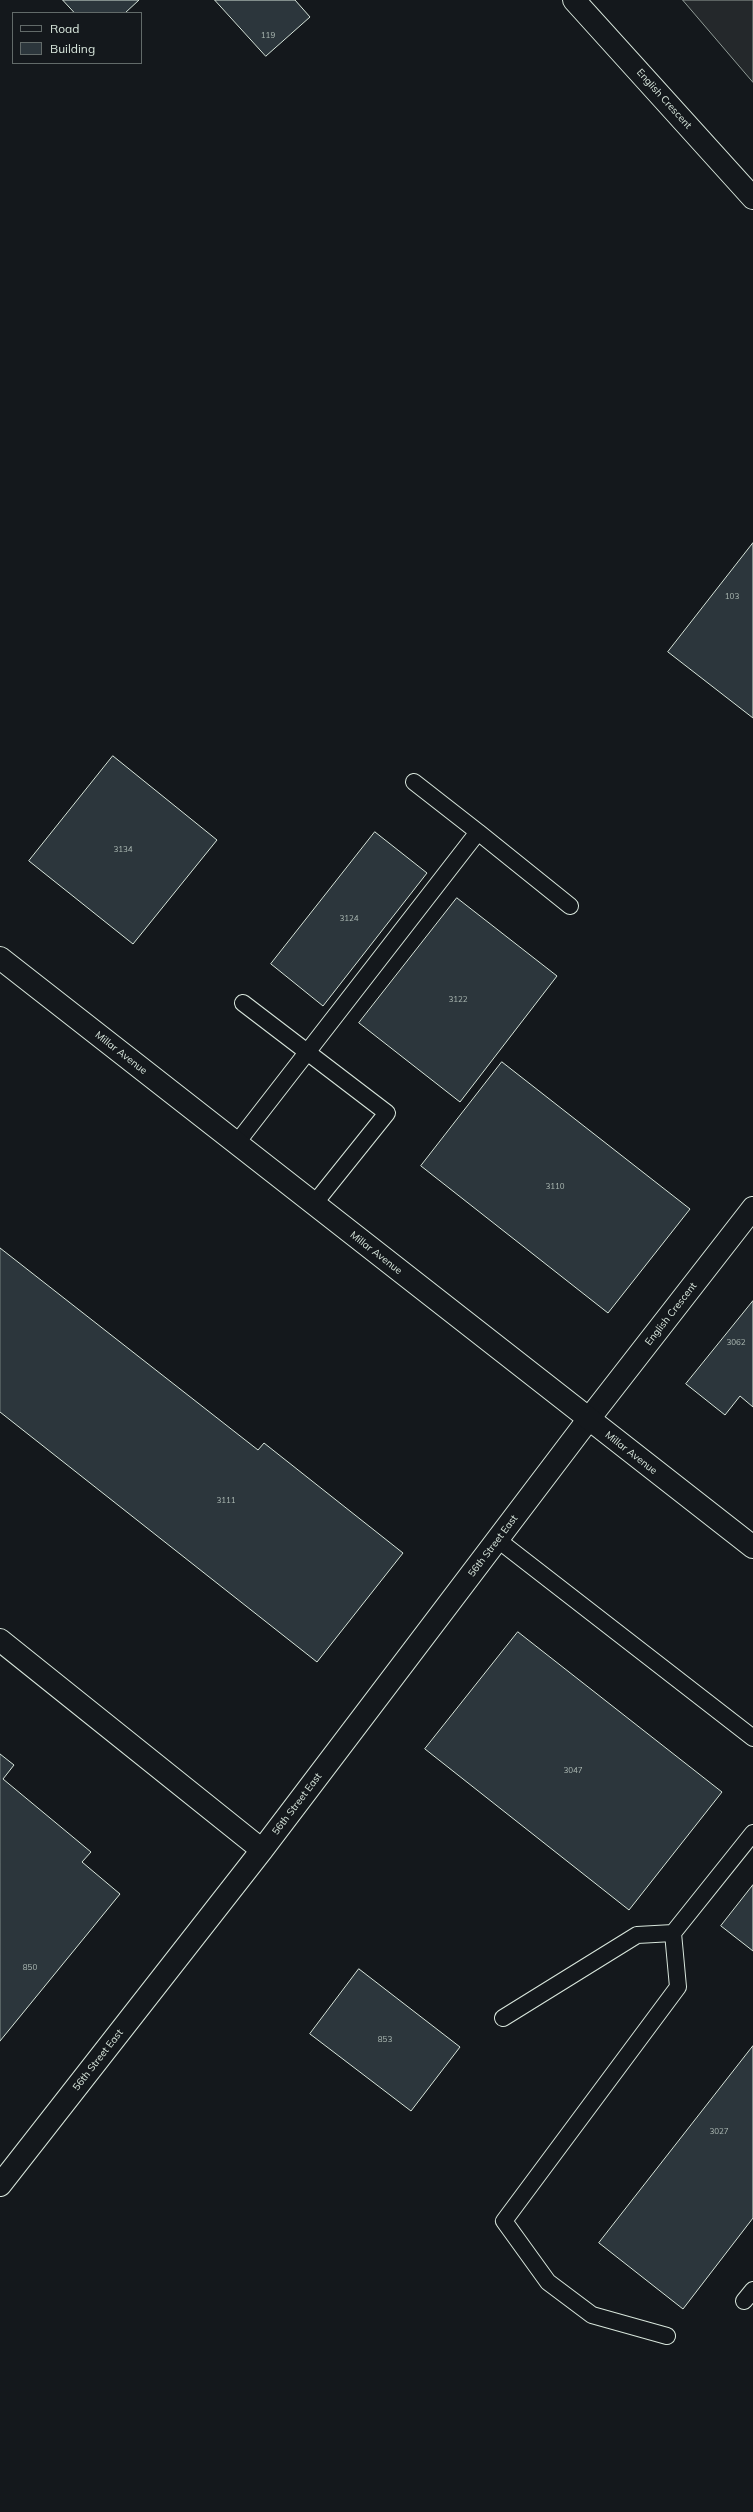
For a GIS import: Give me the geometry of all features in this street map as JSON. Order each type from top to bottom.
[{"type":"street","name":"English Crescent","points":[[574,0],[753,198]]},
{"type":"street","name":"Millar Avenue","points":[[0,958],[588,1420],[753,1547]]},
{"type":"street","name":"English Crescent","points":[[588,1420],[753,1208]]},
{"type":"street","name":"56th Street East","points":[[0,2185],[262,1850],[588,1420]]},
{"type":"street","points":[[0,1640],[262,1850]]},
{"type":"lane","points":[[414,782],[570,906]]},
{"type":"lane","points":[[236,1144],[478,832]]},
{"type":"lane","points":[[243,1003],[387,1113],[314,1204]]},
{"type":"lane","points":[[498,1540],[753,1738]]},
{"type":"lane","points":[[667,2336],[592,2315],[548,2282],[504,2221],[678,1987],[673,1933],[753,1833]]},
{"type":"lane","points":[[503,2018],[637,1935],[673,1933]]},
{"type":"shaded area","points":[[683,0],[753,0],[753,82]]},
{"type":"building","points":[[63,0],[139,0],[126,12],[74,12]]},
{"type":"building","points":[[215,0],[295,0],[310,17],[266,56]]},
{"type":"building","points":[[753,543],[753,718],[668,652]]},
{"type":"building","points":[[113,756],[217,840],[133,944],[29,861]]},
{"type":"building","points":[[375,832],[427,873],[323,1006],[271,964]]},
{"type":"building","points":[[457,898],[557,976],[460,1102],[359,1023]]},
{"type":"building","points":[[502,1062],[690,1209],[608,1313],[421,1166]]},
{"type":"building","points":[[0,1248],[258,1450],[264,1443],[403,1553],[317,1662],[0,1412]]},
{"type":"building","points":[[753,1301],[753,1407],[740,1396],[725,1415],[686,1384]]},
{"type":"building","points":[[518,1632],[722,1792],[629,1910],[425,1749]]},
{"type":"building","points":[[0,1754],[14,1765],[3,1779],[91,1852],[82,1862],[120,1894],[0,2041]]},
{"type":"building","points":[[753,1885],[753,1951],[721,1926]]},
{"type":"building","points":[[359,1969],[460,2047],[411,2111],[310,2034]]},
{"type":"building","points":[[753,2046],[753,2218],[683,2309],[599,2243]]}]
